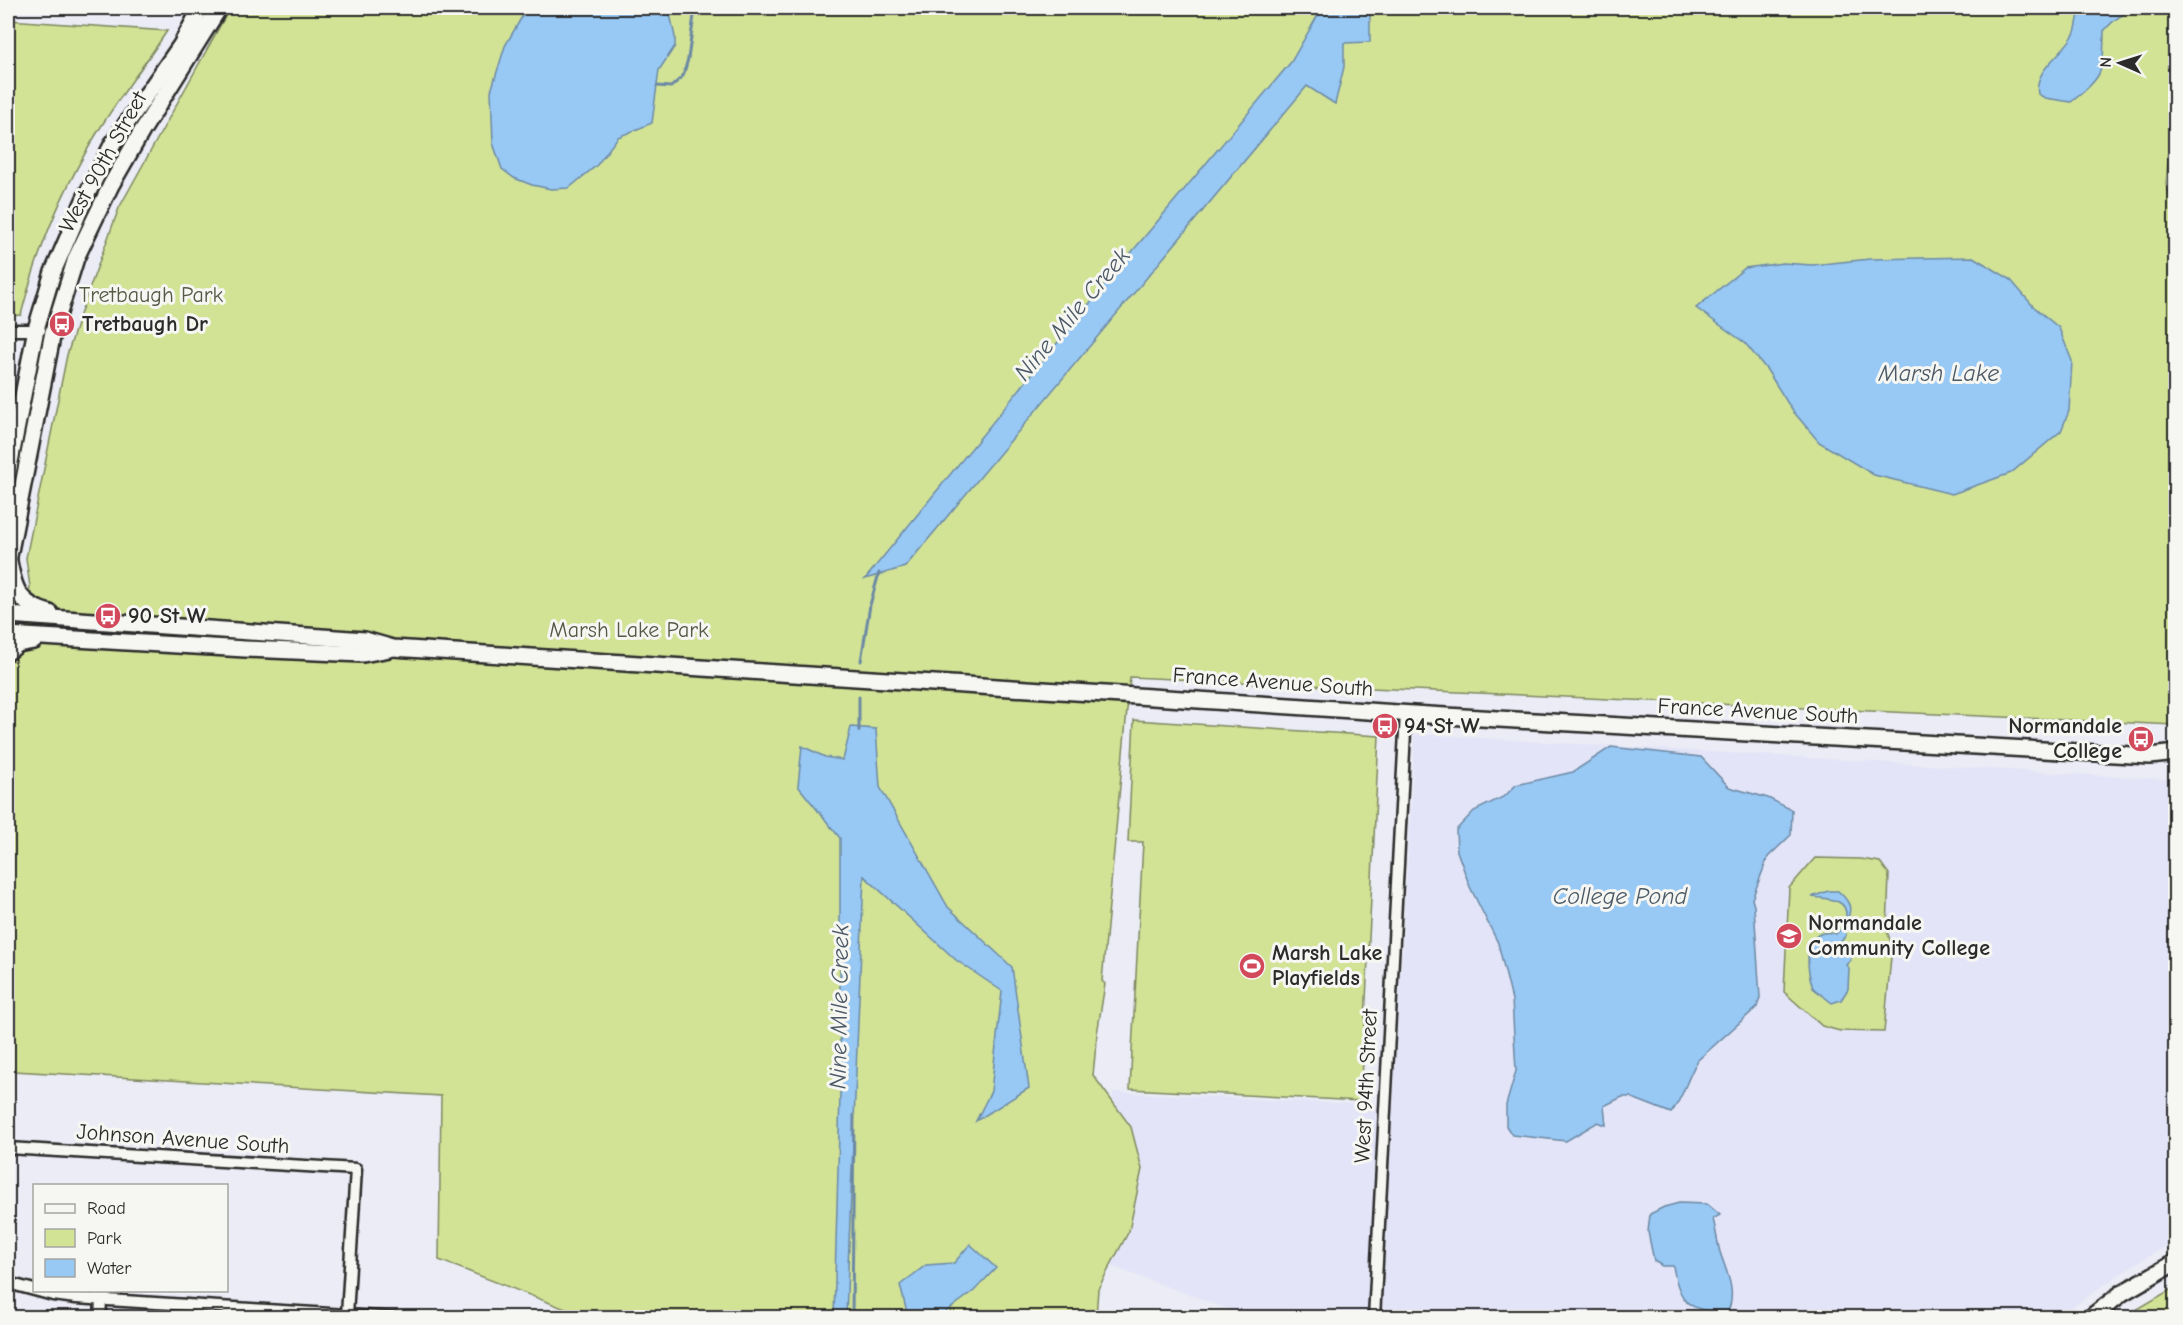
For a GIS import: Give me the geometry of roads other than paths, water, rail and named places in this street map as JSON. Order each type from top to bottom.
[{"type":"main road","name":"West 90th Street","points":[[8,472],[36,329],[53,272],[85,198],[113,143],[181,45],[201,8]]},
{"type":"main road","name":"West 90th Street","points":[[8,558],[53,332],[76,258],[109,188],[219,8]]},
{"type":"main road","points":[[8,558],[13,584],[24,600],[40,610],[76,619]]},
{"type":"main road","name":"France Avenue South","points":[[8,615],[365,640],[393,648],[1406,713],[2150,756],[2175,761]]},
{"type":"main road","name":"France Avenue South","points":[[8,635],[363,654],[393,648]]},
{"type":"main road","points":[[8,652],[18,644],[51,638]]},
{"type":"main road","name":"France Avenue South","points":[[2150,756],[2175,753]]},
{"type":"main road","points":[[2090,1317],[2122,1293],[2175,1262]]},
{"type":"street","points":[[8,330],[36,329],[53,332]]},
{"type":"street","name":"West 94th Street","points":[[1374,1317],[1406,713]]},
{"type":"street","name":"Johnson Avenue South","points":[[8,1148],[356,1169],[347,1315]]},
{"type":"street","points":[[8,1283],[33,1290]]},
{"type":"street","points":[[42,1292],[101,1300],[247,1313],[394,1317]]},
{"type":"street","points":[[100,1317],[101,1300]]},
{"type":"water","points":[[527,8],[669,9],[675,46],[659,70],[652,123],[618,137],[597,165],[569,188],[551,189],[514,178],[502,169],[493,143],[491,91],[505,46]]},
{"type":"water","points":[[1322,8],[1370,8],[1370,42],[1344,43],[1344,67],[1335,104],[1307,86],[905,567],[865,579],[1120,266],[1291,62]]},
{"type":"water","points":[[2071,8],[2168,8],[2135,10],[2111,23],[2104,31],[2100,72],[2090,86],[2071,102],[2045,98],[2038,94],[2038,85],[2045,69],[2075,32],[2079,15]]},
{"type":"water","name":"Marsh Lake","points":[[1973,257],[2010,279],[2033,306],[2059,328],[2072,361],[2069,411],[2061,431],[2011,473],[1952,494],[1874,475],[1819,442],[1792,410],[1767,370],[1745,343],[1696,308],[1745,268],[1783,263],[1812,265],[1870,259]]},
{"type":"water","points":[[851,727],[876,729],[880,787],[948,907],[1012,967],[1029,1088],[976,1121],[991,1091],[1002,991],[956,960],[864,876],[846,1317],[834,1318],[840,1094],[840,838],[798,786],[802,746],[825,757],[843,760]]},
{"type":"water","name":"College Pond","points":[[1611,747],[1701,757],[1729,787],[1768,798],[1792,810],[1791,835],[1768,857],[1752,899],[1760,998],[1757,1007],[1698,1060],[1671,1113],[1630,1097],[1622,1097],[1604,1106],[1606,1125],[1598,1122],[1566,1141],[1512,1135],[1506,1126],[1506,1105],[1516,1071],[1512,1000],[1498,943],[1470,887],[1457,851],[1456,830],[1474,811],[1505,796],[1516,785],[1573,772]]},
{"type":"water","points":[[1828,891],[1838,891],[1850,908],[1846,935],[1838,946],[1841,950],[1850,949],[1851,960],[1846,965],[1849,968],[1848,989],[1841,1000],[1832,1003],[1813,988],[1808,959],[1812,941],[1817,935],[1836,934],[1845,920],[1846,911],[1840,903],[1830,899],[1812,897]]},
{"type":"water","points":[[1679,1203],[1707,1204],[1720,1215],[1713,1219],[1731,1289],[1728,1311],[1704,1310],[1688,1303],[1679,1289],[1673,1266],[1662,1266],[1654,1261],[1648,1232],[1650,1214]]},
{"type":"water","points":[[970,1244],[996,1268],[974,1291],[939,1317],[908,1317],[900,1285],[926,1265],[954,1263]]},
{"type":"waterway","points":[[657,86],[671,87],[683,76],[688,59],[695,8]]},
{"type":"waterway","name":"Nine Mile Creek","points":[[861,661],[870,605],[879,573]]},
{"type":"waterway","name":"Nine Mile Creek","points":[[859,697],[859,731]]},
{"type":"waterway","name":"Nine Mile Creek","points":[[852,1318],[854,1115]]},
{"type":"place","name":"Tretbaugh Dr","points":[[62,324]]},
{"type":"place","name":"90 St W","points":[[108,616]]},
{"type":"place","name":"94 St W","points":[[1385,726]]},
{"type":"place","name":"Normandale College","points":[[2141,739]]},
{"type":"place","name":"Normandale Community College","points":[[1789,936]]},
{"type":"place","name":"Marsh Lake Playfields","points":[[1252,966]]},
{"type":"park label","name":"Tretbaugh Park","points":[[151,295]]},
{"type":"park label","name":"Marsh Lake Park","points":[[629,630]]}]
